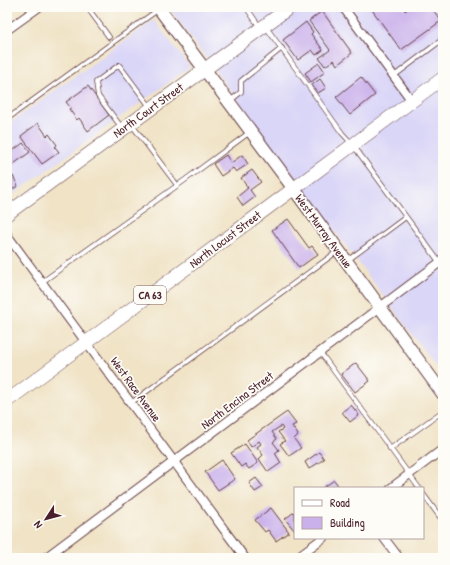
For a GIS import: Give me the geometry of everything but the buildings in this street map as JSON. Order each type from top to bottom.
[{"type":"main road","name":"North Court Street","points":[[7,214],[290,7]]},
{"type":"main road","name":"West Murray Avenue","points":[[158,8],[203,70],[294,189],[443,394]]},
{"type":"main road","name":"North Locust Street","points":[[7,401],[443,78]]},
{"type":"street","points":[[7,30],[39,7]]},
{"type":"street","points":[[343,7],[412,101]]},
{"type":"street","name":"West Race Avenue","points":[[7,235],[245,558]]},
{"type":"street","name":"North Encina Street","points":[[45,558],[380,307],[442,263]]},
{"type":"street","points":[[392,487],[443,448]]},
{"type":"street","points":[[296,558],[322,539]]},
{"type":"street","points":[[385,539],[399,558]]},
{"type":"lane","points":[[87,7],[109,37]]},
{"type":"lane","points":[[246,7],[282,48],[342,133],[353,145],[442,263]]},
{"type":"lane","points":[[7,119],[158,8]]},
{"type":"lane","points":[[394,76],[443,39]]},
{"type":"lane","points":[[228,102],[241,92],[241,81],[282,48]]},
{"type":"lane","points":[[151,108],[119,65],[96,82],[98,96],[127,126],[177,185]]},
{"type":"lane","points":[[42,282],[250,132]]},
{"type":"lane","points":[[346,262],[406,217]]},
{"type":"lane","points":[[131,403],[338,250]]},
{"type":"lane","points":[[320,352],[418,487]]},
{"type":"lane","points":[[390,450],[443,411]]},
{"type":"lane","points":[[424,495],[443,521]]},
{"type":"shaded area","points":[[168,7],[443,7],[443,376]]},
{"type":"shaded area","points":[[154,20],[190,67],[7,199],[7,125]]}]
